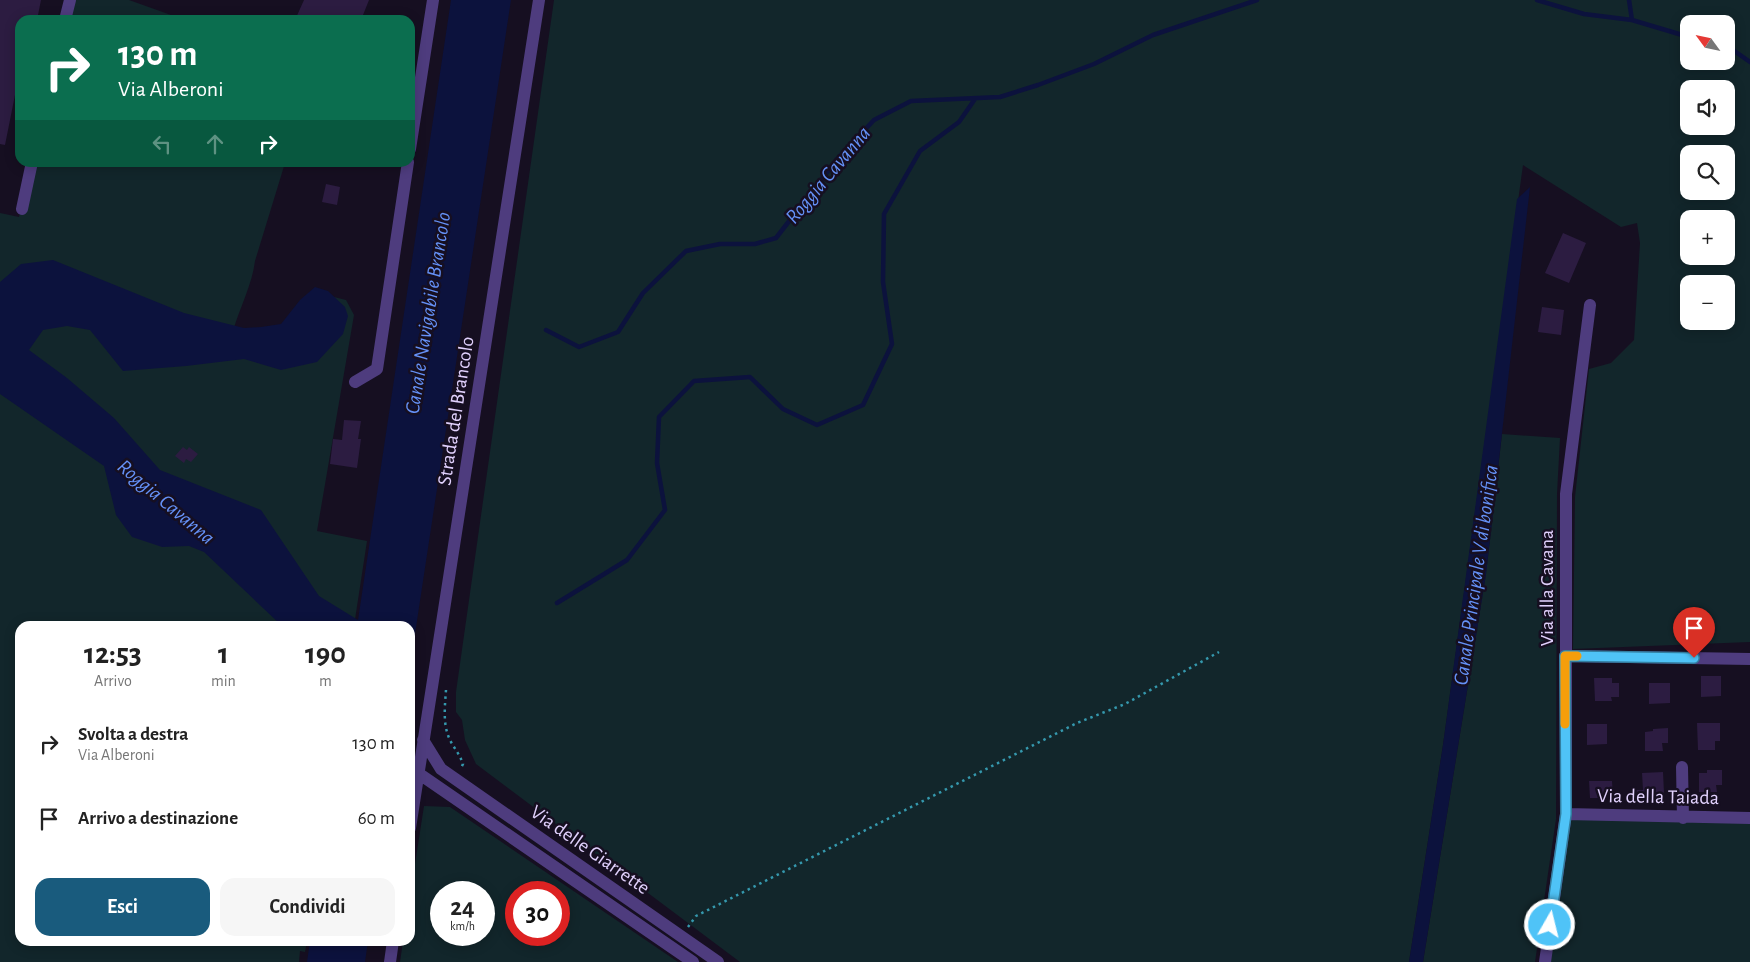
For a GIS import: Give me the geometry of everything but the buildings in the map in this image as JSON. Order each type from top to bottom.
[{"type":"street","points":[[66,15],[70,0]]},
{"type":"street","points":[[415,117],[433,0]]},
{"type":"street","name":"Strada del Brancolo","points":[[415,795],[539,0]]},
{"type":"street","points":[[22,209],[31,167]]},
{"type":"street","points":[[355,382],[377,370],[407,167]]},
{"type":"street","name":"Via alla Cavana","points":[[1544,962],[1566,814],[1566,494],[1590,305]]},
{"type":"street","points":[[1565,656],[1750,659]]},
{"type":"street","name":"Via delle Giarrette","points":[[423,740],[442,769]]},
{"type":"street","name":"Via delle Giarrette","points":[[421,754],[718,962]]},
{"type":"street","points":[[1682,767],[1683,818]]},
{"type":"street","name":"Via delle Giarrette","points":[[418,773],[693,962]]},
{"type":"street","points":[[415,795],[424,788],[438,786]]},
{"type":"street","name":"Via della Taiada","points":[[1566,814],[1750,818]]},
{"type":"street","points":[[390,962],[392,946]]},
{"type":"path","points":[[681,937],[696,916],[1077,723],[1125,704],[1219,652]]},
{"type":"green space","points":[[70,0],[129,0],[171,15],[66,15]]},
{"type":"green space","points":[[554,0],[1750,0],[1750,642],[1573,649],[1575,497],[1589,369],[1611,363],[1634,340],[1640,243],[1637,223],[1621,227],[1523,165],[1443,745],[1409,962],[740,962],[476,764],[465,740],[462,720],[456,712],[456,692]]},
{"type":"green space","points":[[33,167],[284,167],[251,279],[233,331],[266,339],[334,297],[346,300],[354,315],[317,531],[367,541],[355,621],[15,621],[15,946],[306,946],[305,952],[300,951],[299,962],[0,962],[0,213],[19,217]]},
{"type":"green space","points":[[1502,434],[1560,438],[1557,494],[1556,819],[1535,962],[1423,962],[1486,574]]},
{"type":"green space","points":[[424,806],[450,807],[559,881],[505,881],[505,946],[570,946],[570,889],[678,962],[400,962],[402,946],[415,946],[415,864]]},
{"type":"green space","points":[[1570,819],[1750,822],[1750,962],[1550,962]]},
{"type":"water","name":"Canale Navigabile Brancolo","points":[[451,0],[511,0],[415,634],[415,621],[277,621],[204,552],[189,546],[162,547],[132,537],[116,515],[104,466],[0,394],[0,282],[21,264],[53,260],[184,313],[244,328],[281,324],[300,300],[315,287],[328,291],[345,307],[348,316],[343,334],[317,362],[281,370],[244,359],[123,371],[90,330],[67,326],[43,330],[29,350],[67,378],[114,418],[160,470],[261,510],[319,596],[358,620]]},
{"type":"water","name":"Canale Principale V di bonifica","points":[[1530,187],[1486,574],[1423,962],[1409,962],[1443,745],[1517,199]]},
{"type":"water","points":[[309,946],[367,946],[365,962],[307,962]]},
{"type":"waterway","name":"Roggia Cavanna","points":[[546,330],[579,347],[618,332],[643,293],[686,251],[720,244],[755,244],[776,238],[838,158],[874,120],[911,101],[1000,97],[1094,64],[1153,35],[1257,0]]},
{"type":"waterway","name":"Roggia Cavanna","points":[[1537,0],[1584,14],[1632,20],[1680,34]]},
{"type":"waterway","points":[[1629,0],[1632,20]]},
{"type":"waterway","name":"Roggia Cavanna","points":[[1735,51],[1750,62]]},
{"type":"waterway","points":[[557,603],[627,560],[665,510],[657,463],[659,417],[694,381],[750,377],[783,409],[817,425],[863,405],[892,344],[883,282],[884,214],[920,151],[959,122],[975,99]]},
{"type":"slow traffic","points":[[1565,724],[1565,656],[1577,656]]},
{"type":"route","points":[[1550,925],[1566,814],[1565,656],[1694,658]]}]
